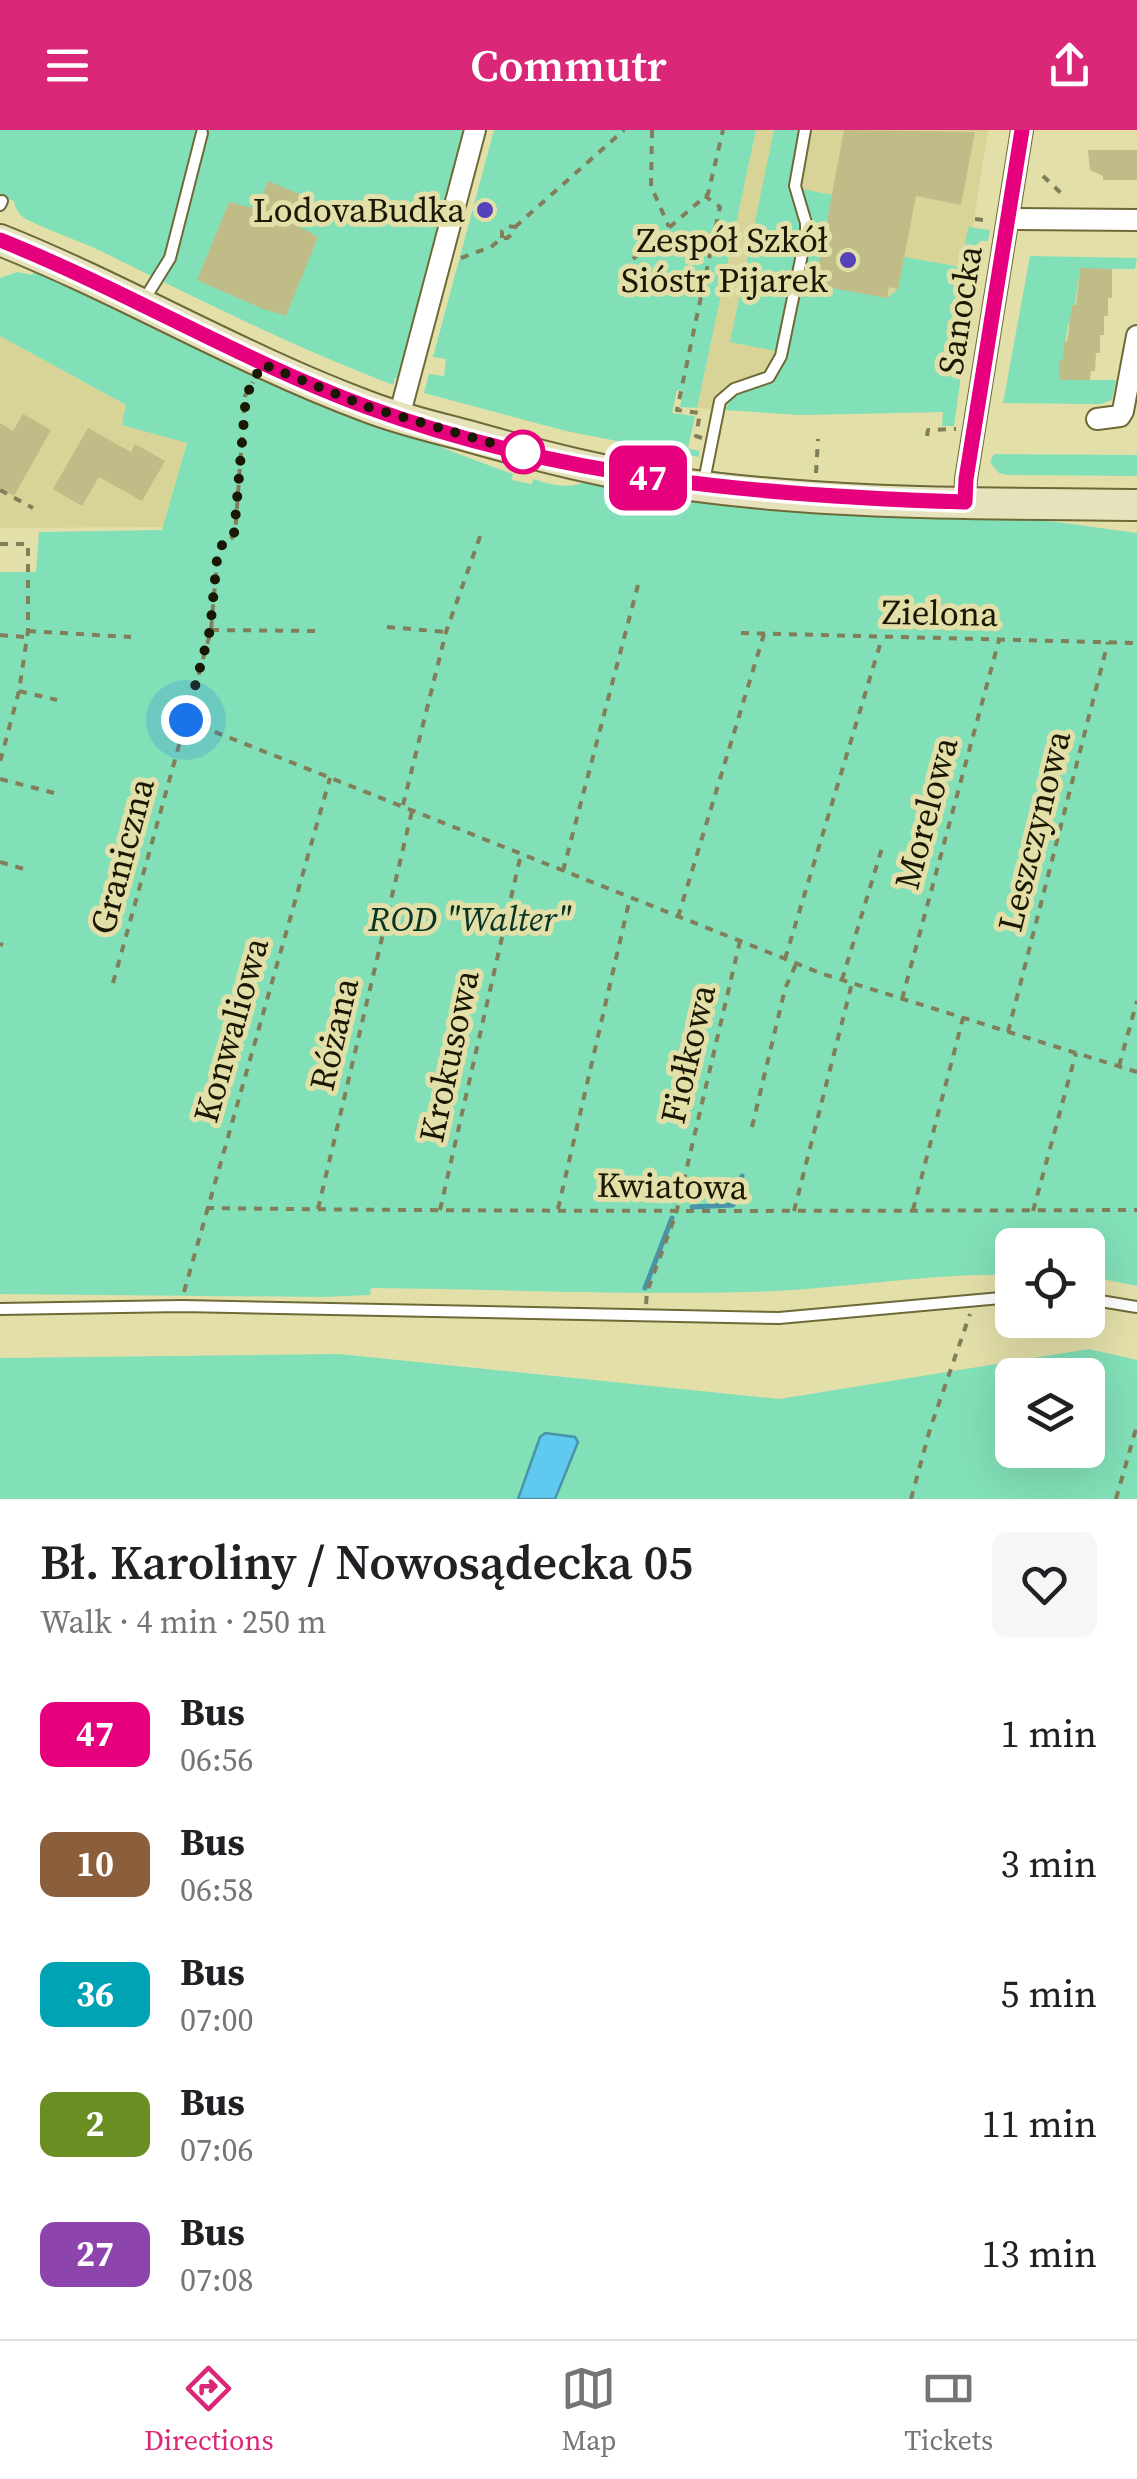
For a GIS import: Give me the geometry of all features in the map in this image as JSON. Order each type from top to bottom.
[{"type":"street","points":[[399,417],[474,130]]},
{"type":"street","name":"Sanocka","points":[[965,502],[998,220],[1022,130]]},
{"type":"street","points":[[998,220],[1137,220]]},
{"type":"street","points":[[0,240],[85,276],[262,364],[399,417],[553,460],[703,486],[804,495],[1137,505]]},
{"type":"street","points":[[1097,419],[1120,416],[1123,411],[1137,336]]},
{"type":"lane","points":[[703,486],[720,401],[734,388],[769,377],[781,356],[806,235],[795,186],[806,130]]},
{"type":"lane","points":[[141,305],[170,258],[202,133]]},
{"type":"lane","points":[[0,1308],[182,1306],[779,1318],[995,1298]]},
{"type":"lane","points":[[1105,1302],[1137,1307]]},
{"type":"path","points":[[456,260],[491,247],[502,238],[502,231],[514,226],[624,130]]},
{"type":"path","points":[[652,130],[652,186],[669,228]]},
{"type":"path","points":[[633,258],[705,196],[723,130]]},
{"type":"path","points":[[1043,176],[1064,196]]},
{"type":"path","points":[[696,436],[700,413],[677,410],[720,207],[705,196]]},
{"type":"path","points":[[975,218],[998,220]]},
{"type":"path","name":"Graniczna","points":[[113,984],[210,630],[218,549],[234,534],[246,396],[262,364]]},
{"type":"path","points":[[927,436],[928,430],[956,430]]},
{"type":"path","points":[[818,439],[816,473],[827,474]]},
{"type":"path","points":[[0,490],[33,508]]},
{"type":"path","points":[[402,807],[446,632],[482,531]]},
{"type":"path","points":[[0,544],[28,544],[28,634],[19,690],[0,762]]},
{"type":"path","points":[[563,871],[638,586]]},
{"type":"path","points":[[386,627],[446,632]]},
{"type":"path","points":[[210,630],[320,631]]},
{"type":"path","name":"Zielona","points":[[741,634],[1137,643]]},
{"type":"path","points":[[678,917],[764,634]]},
{"type":"path","points":[[0,636],[132,637]]},
{"type":"path","points":[[785,960],[882,637]]},
{"type":"path","name":"Morelowa","points":[[902,999],[998,640]]},
{"type":"path","name":"Leszczynowa","points":[[1008,1032],[1108,642]]},
{"type":"path","points":[[19,690],[57,700]]},
{"type":"path","points":[[186,720],[785,960],[1137,1072]]},
{"type":"path","name":"Konwaliowa","points":[[183,1297],[330,778]]},
{"type":"path","points":[[0,779],[54,793]]},
{"type":"path","name":"Różana","points":[[318,1210],[412,811]]},
{"type":"path","points":[[842,980],[882,848]]},
{"type":"path","name":"Krokusowa","points":[[440,1210],[521,854]]},
{"type":"path","points":[[0,862],[24,868]]},
{"type":"path","points":[[558,1209],[630,898]]},
{"type":"path","name":"Fiołkowa","points":[[647,1292],[676,1214],[740,942]]},
{"type":"path","points":[[752,1127],[785,989],[796,964]]},
{"type":"path","points":[[794,1212],[852,984]]},
{"type":"path","points":[[1119,1066],[1137,1000]]},
{"type":"path","points":[[913,1210],[963,1018]]},
{"type":"path","points":[[1033,1210],[1076,1053]]},
{"type":"path","name":"Kwiatowa","points":[[206,1208],[558,1209],[676,1214],[1137,1210]]},
{"type":"path","points":[[911,1499],[930,1428],[976,1300]]},
{"type":"path","points":[[1116,1499],[1137,1426]]},
{"type":"shaded area","name":"Zespół Szkół Sióstr Pijarek","points":[[756,130],[988,130],[944,412],[800,415],[697,408]]},
{"type":"shaded area","points":[[0,336],[127,406],[122,425],[187,442],[163,527],[0,528]]},
{"type":"green space","points":[[0,130],[467,130],[400,378],[395,378],[393,385],[321,356],[26,219],[14,201],[0,196]]},
{"type":"green space","points":[[494,130],[756,130],[697,408],[680,407],[683,391],[677,390],[672,413],[695,416],[688,448],[699,451],[699,457],[566,431],[424,393],[429,374],[444,376],[446,359],[433,357]]},
{"type":"green space","points":[[774,130],[800,130],[791,190],[801,238],[776,351],[730,342]]},
{"type":"green space","points":[[802,189],[832,195],[816,285],[887,298],[898,289],[904,257],[961,267],[968,227],[990,230],[988,241],[980,241],[954,426],[942,426],[943,412],[800,415],[725,410],[732,397],[773,380],[785,363],[812,240],[812,222]]},
{"type":"green space","points":[[1030,256],[1137,258],[1135,269],[1080,269],[1072,323],[1068,324],[1063,360],[1059,361],[1059,380],[1116,380],[1112,400],[1101,404],[1003,403]]},
{"type":"green space","name":"ROD \"Walter\"","points":[[36,268],[453,452],[513,474],[512,480],[531,484],[534,479],[564,486],[593,479],[1019,517],[1137,533],[1137,1286],[1105,1279],[1105,1228],[995,1228],[995,1275],[776,1291],[624,1293],[371,1288],[370,1295],[323,1297],[0,1294],[0,572],[36,572],[39,532],[162,530],[187,443],[122,425],[126,405],[0,336],[0,278],[17,272],[32,275]]},
{"type":"green space","points":[[994,454],[1137,455],[1137,476],[1007,475],[999,473],[990,462]]},
{"type":"green space","points":[[1089,1349],[1137,1360],[1137,1499],[0,1499],[0,1358],[339,1354],[779,1399],[995,1364],[995,1468],[1105,1468],[1105,1358],[1033,1358]]},
{"type":"water","points":[[545,1433],[575,1437],[578,1442],[555,1499],[518,1499],[540,1437]]},
{"type":"building","points":[[844,130],[975,132],[961,205],[916,196],[898,289],[889,287],[887,298],[815,285]]},
{"type":"building","points":[[1088,150],[1137,150],[1137,180],[1103,180],[1103,176],[1090,170]]},
{"type":"building","points":[[268,181],[302,195],[291,222],[318,237],[286,316],[197,280],[229,202],[257,209]]},
{"type":"building","points":[[1080,268],[1112,269],[1112,298],[1108,298],[1104,335],[1100,335],[1100,353],[1096,353],[1090,380],[1059,380],[1059,360],[1063,360],[1072,305],[1076,305]]},
{"type":"building","points":[[23,414],[51,430],[14,496],[0,488],[0,423],[13,431]]},
{"type":"building","points":[[88,428],[131,452],[135,444],[165,461],[142,501],[99,477],[82,506],[53,489]]},
{"type":"waterway","points":[[692,1207],[733,1205],[742,1176]]},
{"type":"waterway","points":[[645,1288],[672,1218]]},
{"type":"bus line","name":"47","points":[[0,240],[85,276],[242,356],[332,393],[399,417],[553,460],[725,489],[965,502],[1022,130]]},
{"type":"place","name":"LodovaBudka","points":[[485,210]]},
{"type":"place","name":"Zespół Szkół Sióstr Pijarek","points":[[848,260]]},
{"type":"route","points":[[186,720],[210,630],[218,549],[234,534],[246,396],[262,364],[368,407],[536,456],[523,452]]}]
